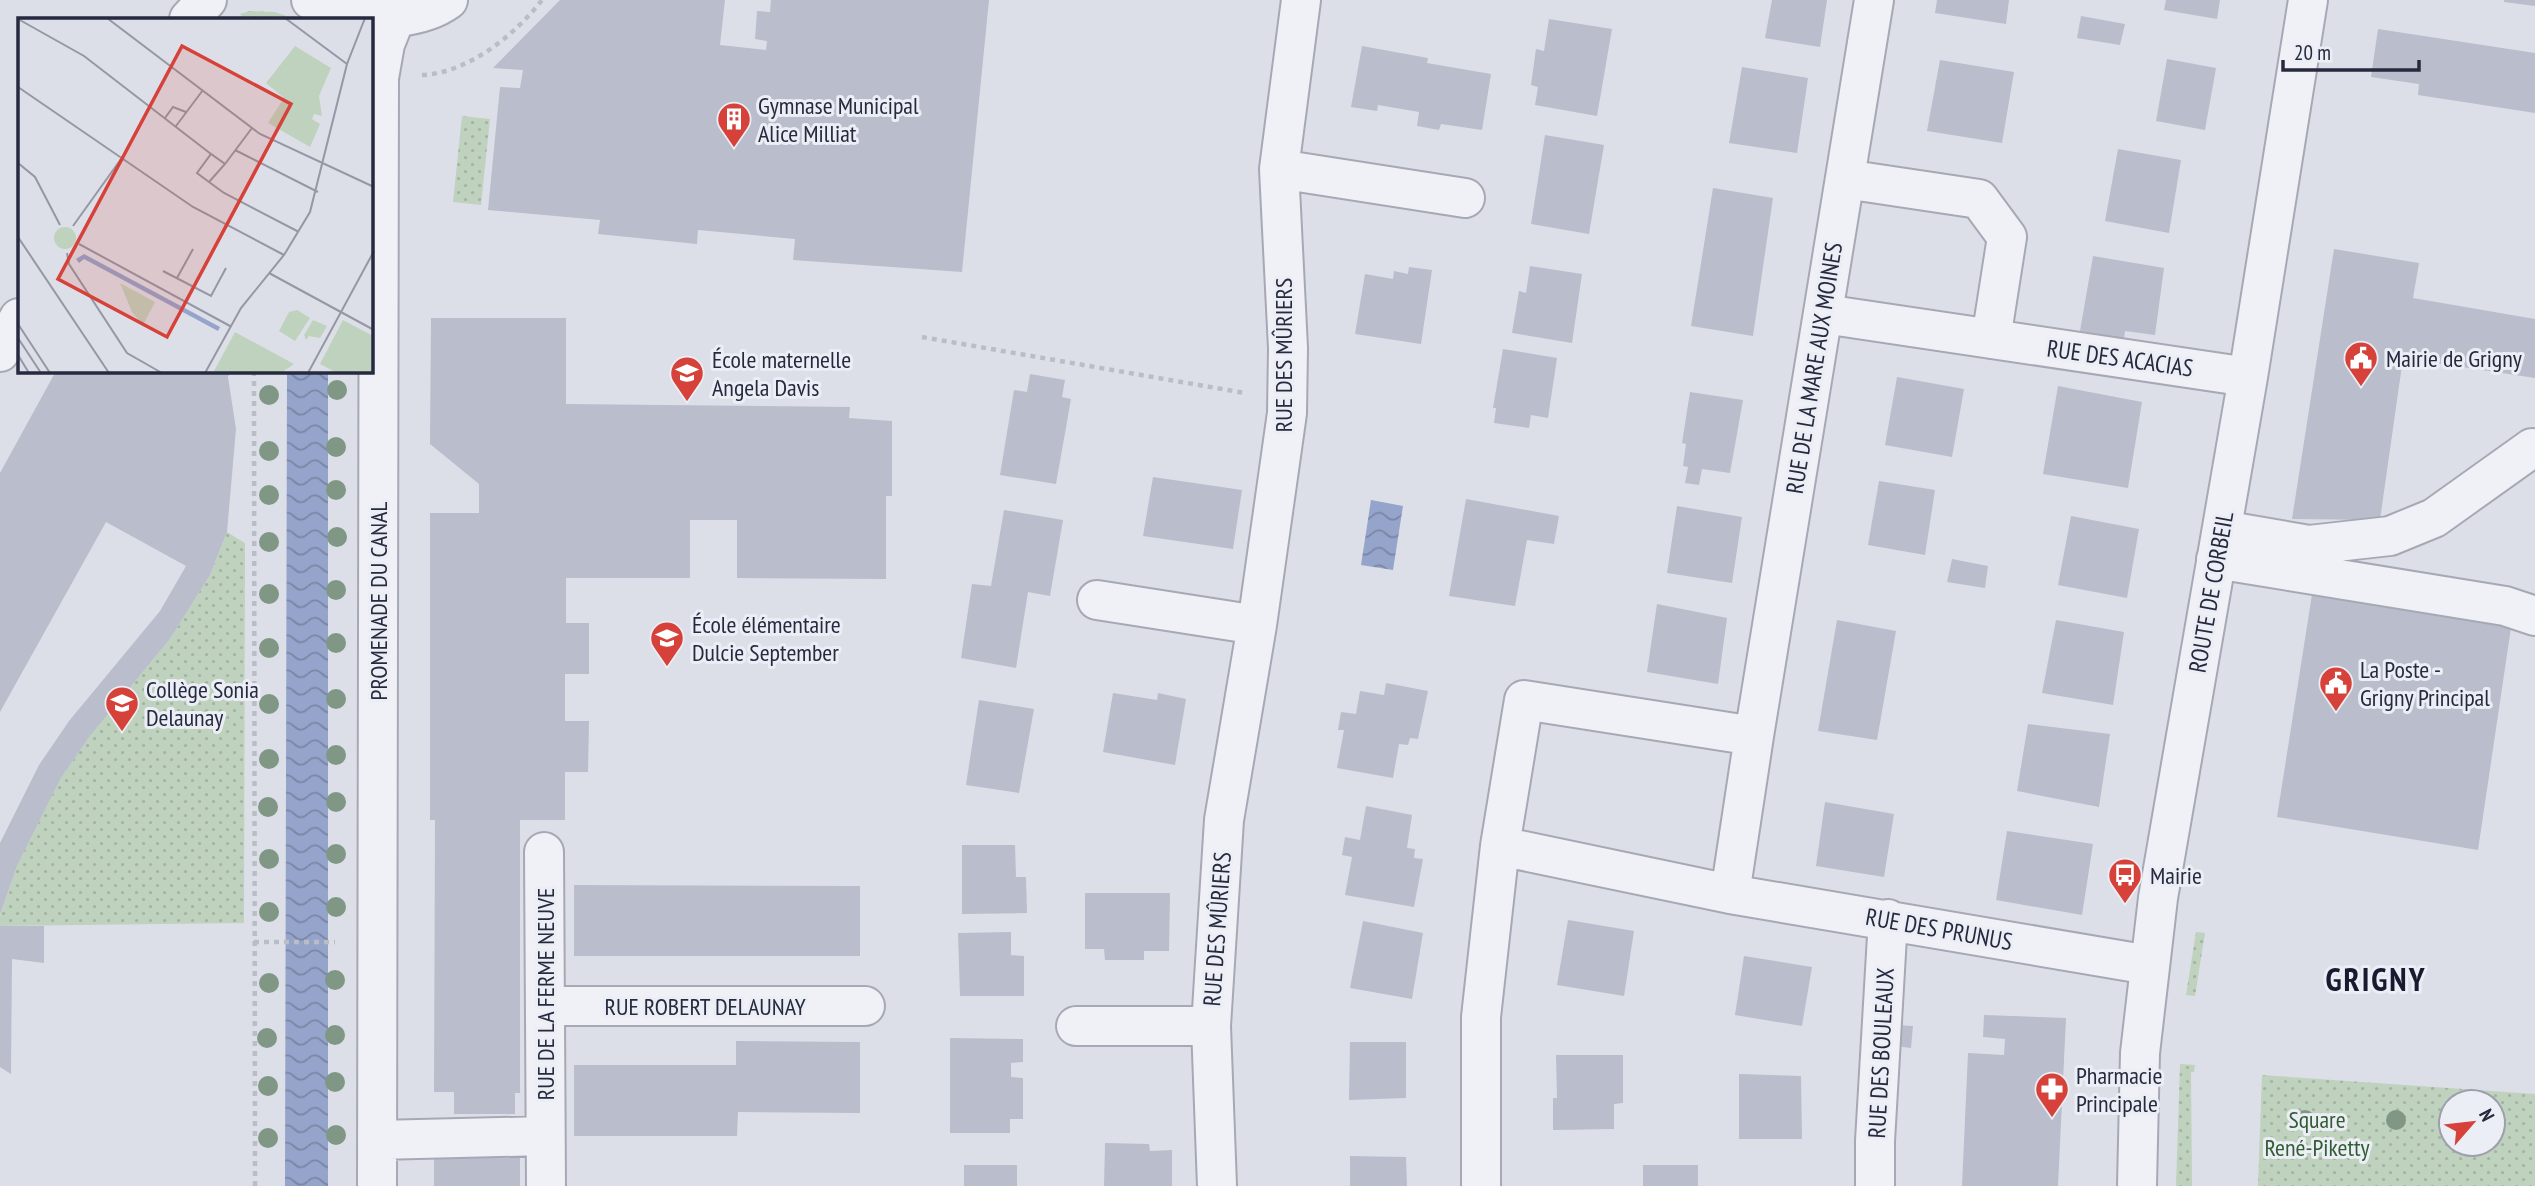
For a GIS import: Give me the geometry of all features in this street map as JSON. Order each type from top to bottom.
[{"type":"street","points":[[190,18],[207,0]]},
{"type":"street","points":[[311,0],[345,15],[395,19],[448,0]]},
{"type":"street","name":"RUE DES MÛRIERS","points":[[1217,1186],[1211,1026],[1224,820],[1257,625],[1287,401],[1288,348],[1279,169],[1300,0]]},
{"type":"street","name":"RUE DE LA MARE AUX MOINES","points":[[1730,894],[1874,0]]},
{"type":"street","name":"ROUTE DE CORBEIL","points":[[2137,1186],[2140,1053],[2149,965],[2308,0]]},
{"type":"street","name":"PROMENADE DU CANAL","points":[[377,1186],[379,78],[385,44],[395,19]]},
{"type":"street","points":[[1279,169],[1465,198]]},
{"type":"street","points":[[1844,179],[1979,200],[2007,237],[1991,339]]},
{"type":"street","name":"RUE DES ACACIAS","points":[[1824,314],[2248,377]]},
{"type":"street","points":[[0,352],[18,320]]},
{"type":"street","points":[[2219,544],[2309,545],[2390,536],[2434,518],[2532,448]]},
{"type":"street","points":[[2219,544],[2505,606],[2535,616]]},
{"type":"street","points":[[1097,600],[1257,625]]},
{"type":"street","points":[[1481,1186],[1481,1017],[1500,846],[1524,700],[1754,736]]},
{"type":"street","name":"RUE DES PRUNUS","points":[[1500,846],[1730,894],[2149,965]]},
{"type":"street","name":"RUE DE LA FERME NEUVE","points":[[544,852],[546,1186]]},
{"type":"street","name":"RUE DES BOULEAUX","points":[[1875,1186],[1875,1141],[1888,919]]},
{"type":"street","name":"RUE ROBERT DELAUNAY","points":[[545,1006],[865,1006]]},
{"type":"street","name":"RUE DES MÛRIERS","points":[[1076,1026],[1211,1026]]},
{"type":"street","name":"RUE DE LA FERME NEUVE","points":[[378,1140],[545,1136]]},
{"type":"path","points":[[379,78],[434,75],[485,54],[528,18],[542,0]]},
{"type":"path","points":[[922,337],[1287,401]]},
{"type":"path","points":[[254,373],[255,1186]]},
{"type":"path","points":[[254,942],[328,942]]},
{"type":"green space","points":[[250,11],[275,12],[292,18],[243,18],[240,14]]},
{"type":"green space","points":[[462,116],[490,119],[481,205],[453,202]]},
{"type":"green space","points":[[227,532],[245,543],[244,923],[0,926],[0,916],[17,866],[61,778],[90,736],[170,639],[210,575]]},
{"type":"green space","points":[[2196,932],[2205,933],[2195,996],[2186,995]]},
{"type":"green space","points":[[2180,1064],[2195,1065],[2194,1072],[2191,1072],[2192,1186],[2176,1186]]},
{"type":"green space","name":"Square René-Piketty","points":[[2262,1075],[2449,1088],[2437,1088],[2437,1158],[2507,1158],[2507,1092],[2535,1094],[2535,1186],[2258,1186]]},
{"type":"water","points":[[287,373],[328,373],[328,1186],[285,1186]]},
{"type":"water","points":[[1371,500],[1403,506],[1393,570],[1361,565]]},
{"type":"building","name":"Gymnase Municipal Alice Milliat","points":[[560,0],[725,0],[720,45],[766,50],[767,41],[755,39],[757,11],[770,12],[771,0],[989,0],[962,272],[793,260],[795,239],[698,230],[697,244],[598,234],[600,220],[488,210],[500,87],[520,88],[523,70],[493,68]]},
{"type":"building","points":[[1772,0],[1827,0],[1820,47],[1765,38]]},
{"type":"building","points":[[1937,0],[2009,0],[2006,24],[1935,13]]},
{"type":"building","points":[[2166,0],[2220,0],[2217,19],[2164,10]]},
{"type":"building","points":[[2535,0],[2535,6],[2504,2]]},
{"type":"building","points":[[2081,16],[2125,24],[2120,45],[2077,38]]},
{"type":"building","points":[[1549,19],[1612,29],[1597,116],[1535,105],[1538,87],[1531,85],[1536,49],[1544,51]]},
{"type":"building","points":[[2378,29],[2535,53],[2535,113],[2418,95],[2419,84],[2371,77]]},
{"type":"building","points":[[1362,46],[1428,58],[1427,63],[1491,74],[1482,130],[1441,124],[1439,130],[1417,126],[1419,112],[1378,105],[1377,111],[1351,107]]},
{"type":"building","points":[[2167,59],[2216,68],[2205,130],[2156,121]]},
{"type":"building","points":[[1940,60],[2014,72],[2002,143],[1927,131]]},
{"type":"building","points":[[1742,67],[1808,78],[1797,153],[1729,143]]},
{"type":"building","points":[[1545,135],[1604,145],[1589,234],[1531,224]]},
{"type":"building","points":[[2118,149],[2181,160],[2169,233],[2105,221]]},
{"type":"building","points":[[1713,188],[1773,198],[1753,336],[1691,326]]},
{"type":"building","points":[[2334,249],[2419,263],[2413,298],[2535,319],[2535,378],[2403,358],[2380,520],[2292,519]]},
{"type":"building","points":[[2093,256],[2164,268],[2155,335],[2125,331],[2124,339],[2080,331]]},
{"type":"building","points":[[1530,266],[1582,274],[1572,343],[1512,333],[1519,291],[1526,293]]},
{"type":"building","points":[[1409,267],[1432,270],[1421,344],[1355,334],[1365,274],[1393,279],[1394,271],[1408,274]]},
{"type":"building","points":[[431,318],[566,318],[566,404],[850,407],[849,418],[892,421],[892,496],[886,496],[886,579],[737,578],[737,520],[690,520],[690,578],[566,578],[566,623],[589,623],[589,674],[565,674],[565,721],[589,721],[588,772],[565,772],[565,820],[520,820],[520,1093],[515,1093],[515,1114],[454,1114],[454,1092],[434,1092],[435,820],[430,820],[430,513],[479,513],[479,484],[430,444]]},
{"type":"building","points":[[1503,349],[1557,358],[1548,418],[1531,415],[1529,428],[1494,423],[1496,408],[1493,408]]},
{"type":"building","points":[[55,373],[230,373],[228,377],[236,429],[227,532],[210,575],[170,639],[90,736],[61,778],[17,866],[0,915],[0,843],[39,765],[69,721],[160,611],[186,566],[106,522],[0,712],[0,473]]},
{"type":"building","points":[[1030,374],[1065,380],[1062,397],[1071,399],[1056,484],[1000,475],[1014,390],[1027,392]]},
{"type":"building","points":[[1897,377],[1964,389],[1952,457],[1885,445]]},
{"type":"building","points":[[2058,386],[2142,402],[2128,488],[2043,474]]},
{"type":"building","points":[[1690,392],[1743,400],[1730,473],[1702,469],[1699,485],[1685,483],[1688,467],[1683,466],[1686,444],[1682,443]]},
{"type":"building","points":[[1153,477],[1242,490],[1233,549],[1143,536]]},
{"type":"building","points":[[1879,481],[1935,490],[1925,555],[1868,545]]},
{"type":"building","points":[[1466,499],[1559,516],[1554,544],[1527,540],[1515,606],[1449,596]]},
{"type":"building","points":[[1677,506],[1742,517],[1732,583],[1667,573]]},
{"type":"building","points":[[1004,510],[1063,520],[1050,596],[1028,592],[1016,668],[961,658],[972,584],[991,586]]},
{"type":"building","points":[[2071,516],[2139,529],[2127,598],[2058,585]]},
{"type":"building","points":[[1952,559],[1988,566],[1985,588],[1947,582]]},
{"type":"building","points":[[2313,588],[2512,621],[2478,850],[2277,817]]},
{"type":"building","points":[[1657,604],[1727,618],[1718,684],[1647,672]]},
{"type":"building","points":[[1837,620],[1896,631],[1877,740],[1818,731]]},
{"type":"building","points":[[2056,620],[2124,632],[2113,705],[2042,693]]},
{"type":"building","points":[[1386,683],[1428,691],[1418,739],[1410,738],[1408,745],[1399,744],[1393,778],[1337,768],[1344,730],[1338,730],[1341,712],[1356,714],[1360,691],[1384,695]]},
{"type":"building","points":[[1113,693],[1157,700],[1158,693],[1186,699],[1175,765],[1103,752]]},
{"type":"building","points":[[979,700],[1034,709],[1019,793],[966,785]]},
{"type":"building","points":[[2028,724],[2110,734],[2099,807],[2017,791]]},
{"type":"building","points":[[1825,802],[1894,814],[1884,877],[1816,866]]},
{"type":"building","points":[[1366,806],[1412,815],[1407,848],[1415,849],[1414,858],[1423,859],[1414,907],[1345,895],[1352,857],[1342,855],[1345,837],[1360,840]]},
{"type":"building","points":[[2007,831],[2093,844],[2082,915],[1996,900]]},
{"type":"building","points":[[962,845],[1015,845],[1016,877],[1026,877],[1027,913],[962,914]]},
{"type":"building","points":[[574,885],[860,886],[860,956],[574,956]]},
{"type":"building","points":[[1085,893],[1170,893],[1169,951],[1144,951],[1144,960],[1105,960],[1104,949],[1085,949]]},
{"type":"building","points":[[1568,920],[1634,931],[1624,996],[1557,985]]},
{"type":"building","points":[[1363,921],[1423,933],[1412,999],[1350,988]]},
{"type":"building","points":[[0,926],[44,926],[44,963],[12,959],[11,1074],[0,1067]]},
{"type":"building","points":[[1011,932],[1011,955],[1024,956],[1024,996],[960,996],[958,933]]},
{"type":"building","points":[[1744,956],[1812,967],[1802,1026],[1735,1015]]},
{"type":"building","points":[[1984,1015],[2066,1018],[2058,1186],[1962,1186],[1968,1053],[2004,1055],[2005,1039],[1983,1037]]},
{"type":"building","points":[[1897,1025],[1913,1026],[1911,1048],[1895,1046]]},
{"type":"building","points":[[950,1038],[1023,1039],[1023,1062],[1011,1063],[1011,1077],[1023,1078],[1023,1119],[1010,1119],[1010,1133],[950,1133]]},
{"type":"building","points":[[736,1041],[860,1042],[860,1113],[738,1112],[737,1136],[574,1136],[574,1065],[736,1065]]},
{"type":"building","points":[[1350,1042],[1406,1042],[1406,1098],[1349,1100]]},
{"type":"building","points":[[1556,1055],[1623,1055],[1623,1103],[1614,1104],[1614,1129],[1553,1130],[1553,1098],[1557,1098]]},
{"type":"building","points":[[1739,1074],[1801,1076],[1802,1139],[1739,1139]]},
{"type":"building","points":[[1105,1143],[1149,1144],[1150,1151],[1172,1150],[1172,1186],[1104,1186]]},
{"type":"building","points":[[1350,1156],[1406,1157],[1407,1186],[1350,1186]]},
{"type":"building","points":[[434,1158],[520,1158],[520,1186],[434,1186]]},
{"type":"building","points":[[964,1165],[1017,1165],[1017,1186],[964,1186]]},
{"type":"building","points":[[1643,1165],[1698,1165],[1698,1186],[1643,1186]]},
{"type":"place","name":"Gymnase Municipal Alice Milliat","points":[[734,149]]},
{"type":"place","name":"Mairie de Grigny","points":[[2361,388]]},
{"type":"place","name":"École maternelle Angela Davis","points":[[687,403]]},
{"type":"place","name":"École élémentaire Dulcie September","points":[[667,668]]},
{"type":"place","name":"La Poste - Grigny Principal","points":[[2336,713]]},
{"type":"place","name":"Collège Sonia Delaunay","points":[[122,733]]},
{"type":"place","name":"Mairie","points":[[2125,905]]},
{"type":"place","name":"Pharmacie Principale","points":[[2052,1119]]},
{"type":"district","name":"GRIGNY","points":[[2376,979]]}]
